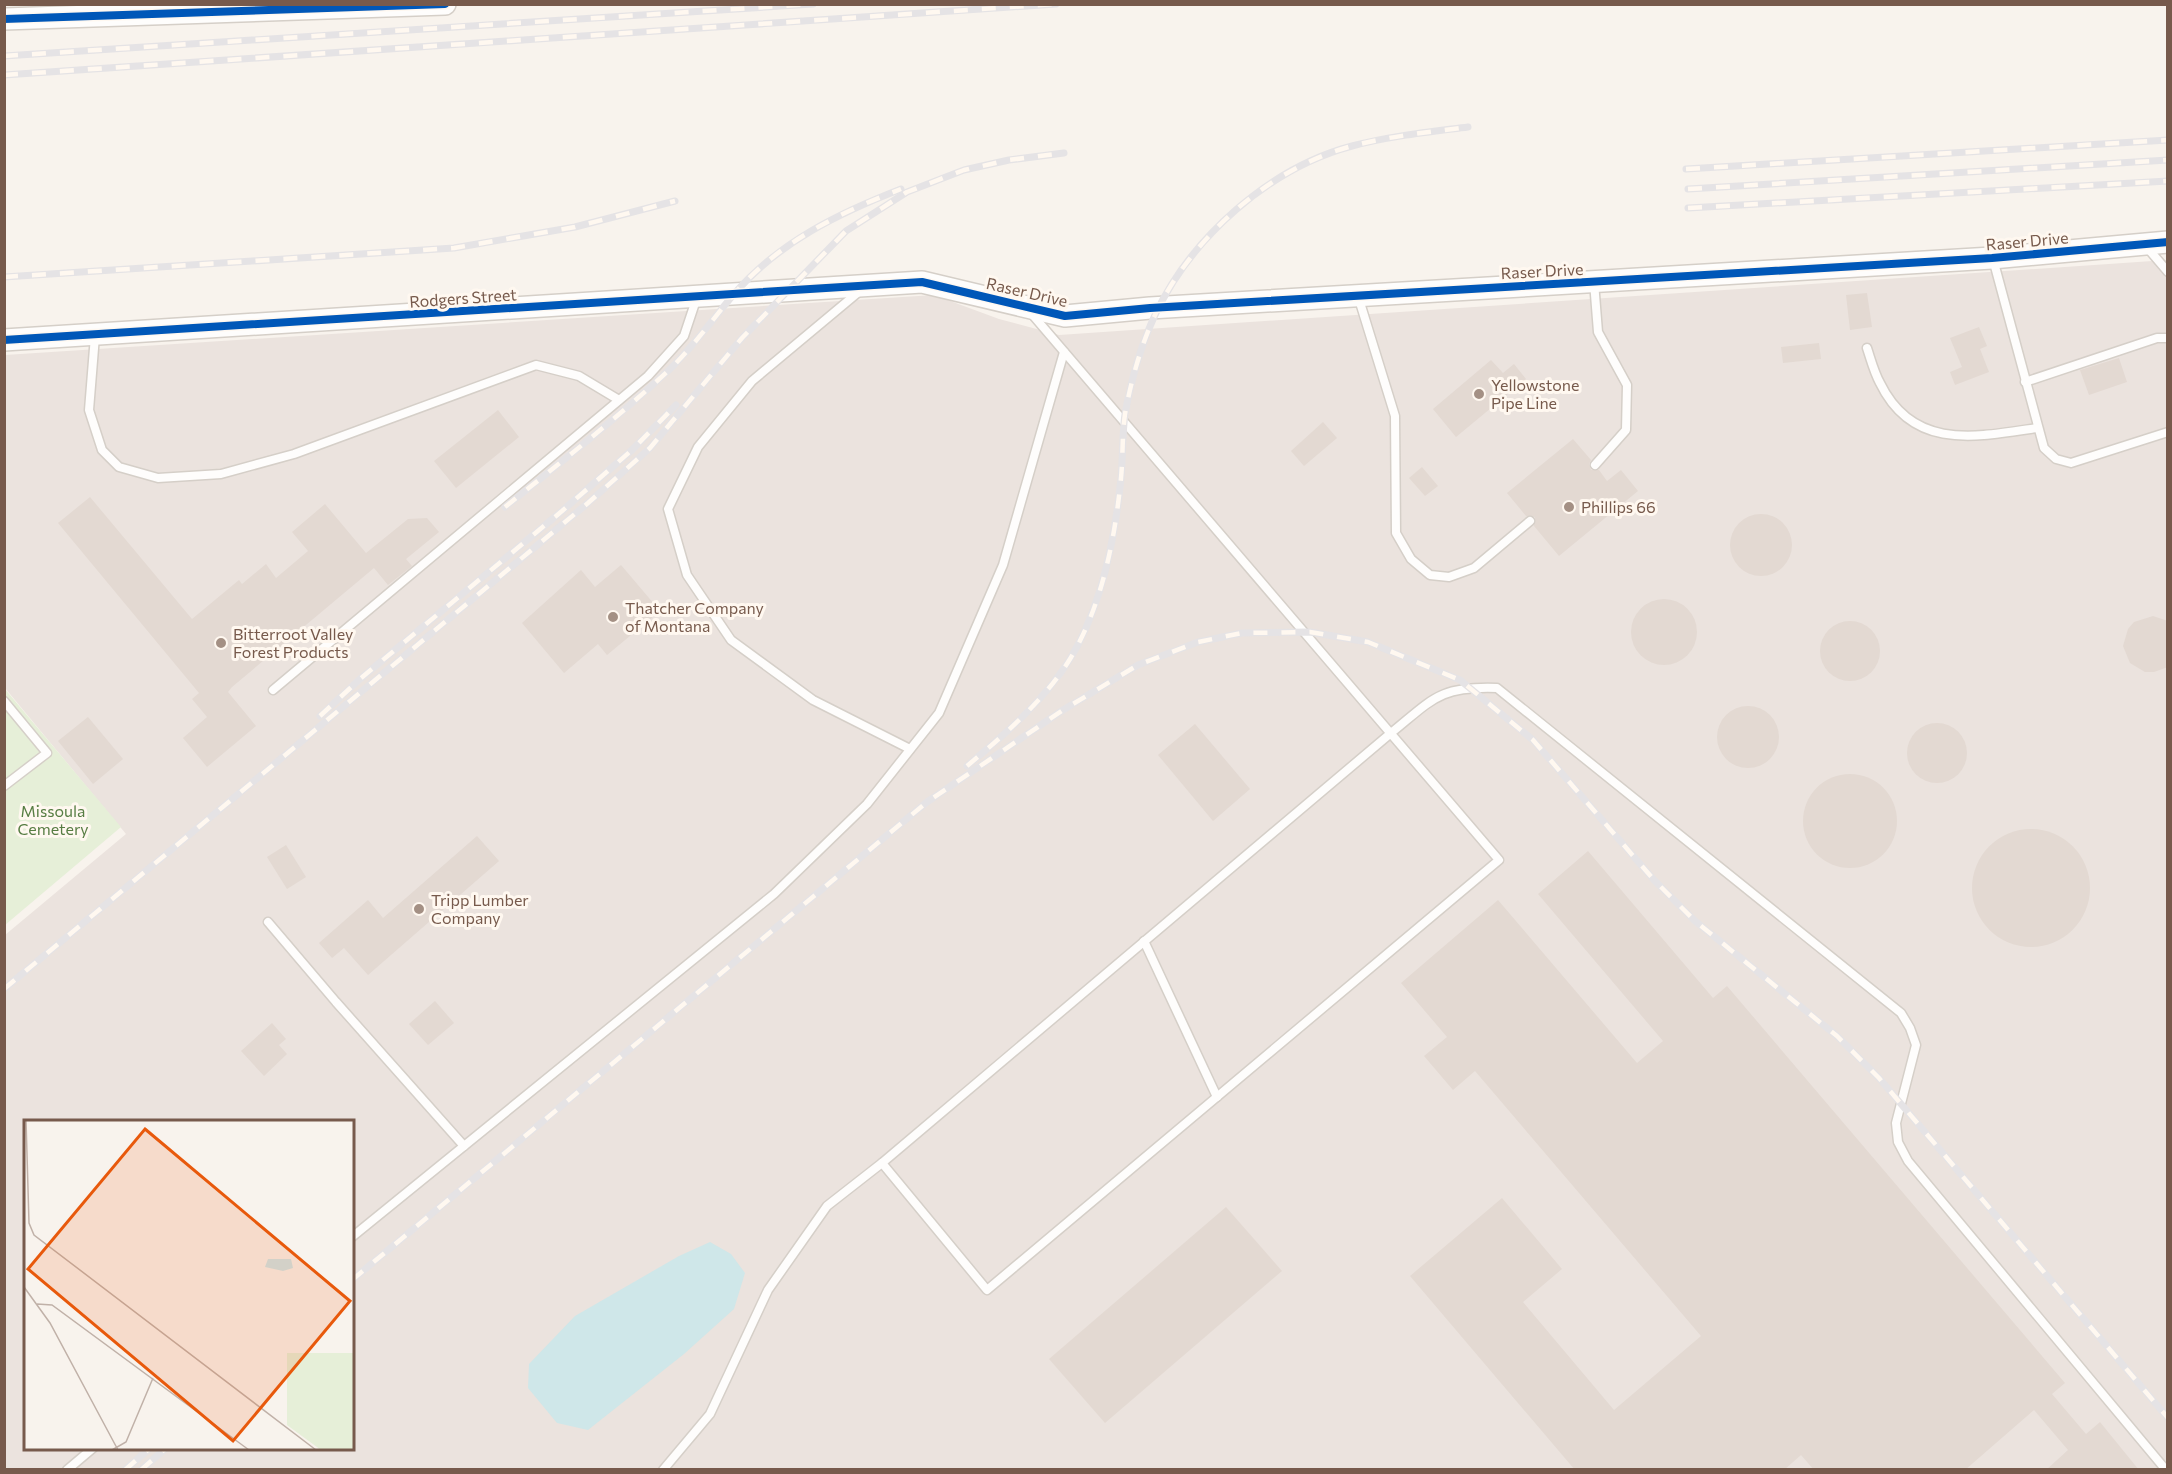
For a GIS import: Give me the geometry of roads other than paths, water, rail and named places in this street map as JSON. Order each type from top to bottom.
[{"type":"street","points":[[11,17],[87,10],[445,4]]},
{"type":"street","name":"Raser Drive","points":[[922,282],[1065,316],[1150,308],[1992,258],[2168,242]]},
{"type":"street","name":"Rodgers Street","points":[[4,340],[922,282]]},
{"type":"lane","points":[[2144,245],[2168,272]]},
{"type":"lane","points":[[1992,258],[2044,448],[2056,459],[2071,463],[2168,432]]},
{"type":"lane","points":[[1594,282],[1598,332],[1627,385],[1626,430],[1595,465]]},
{"type":"lane","points":[[867,286],[752,381],[698,447],[668,509],[687,575],[731,640],[813,700],[910,749]]},
{"type":"lane","points":[[1358,296],[1395,416],[1396,532],[1411,559],[1430,575],[1449,577],[1474,568],[1530,521]]},
{"type":"lane","points":[[273,690],[648,376],[684,336],[697,297]]},
{"type":"lane","points":[[882,1163],[987,1290],[1499,860],[1025,306]]},
{"type":"lane","points":[[95,335],[89,410],[102,450],[119,467],[158,478],[221,474],[294,454],[439,398],[536,365],[579,376],[619,400]]},
{"type":"lane","points":[[2025,382],[2157,338],[2168,338]]},
{"type":"lane","points":[[1867,348],[1880,384],[1904,415],[1932,433],[1976,437],[2037,428]]},
{"type":"lane","points":[[354,1235],[774,894],[867,804],[939,713],[1003,565],[1064,352]]},
{"type":"lane","points":[[663,1470],[710,1414],[768,1290],[827,1206],[882,1163],[1437,695],[1464,687],[1497,688],[1901,1013],[1916,1045],[1896,1123],[1898,1142],[1908,1161],[2166,1470]]},
{"type":"lane","points":[[4,701],[47,753],[4,786]]},
{"type":"lane","points":[[268,922],[464,1146]]},
{"type":"lane","points":[[1144,941],[1217,1097]]},
{"type":"lane","points":[[67,1470],[92,1450]]},
{"type":"water","points":[[710,1242],[731,1254],[745,1273],[734,1309],[684,1354],[588,1430],[557,1423],[528,1388],[529,1364],[575,1316],[679,1256]]},
{"type":"railway","points":[[4,56],[813,4]]},
{"type":"railway","points":[[4,75],[1056,4]]},
{"type":"railway","points":[[967,766],[1009,730],[1048,689],[1070,659],[1091,617],[1111,548],[1121,478],[1125,414],[1133,376],[1155,315],[1189,259],[1211,233],[1236,210],[1291,171],[1321,156],[1381,140],[1468,127]]},
{"type":"railway","points":[[1686,169],[2168,140]]},
{"type":"railway","points":[[4,989],[588,503],[650,448],[742,338],[846,231],[907,192],[964,170],[1009,160],[1064,153]]},
{"type":"railway","points":[[1688,189],[2168,160]]},
{"type":"railway","points":[[1688,208],[2168,181]]},
{"type":"railway","points":[[505,507],[669,370],[734,294],[770,259],[790,244],[833,219],[901,189]]},
{"type":"railway","points":[[4,277],[454,248],[575,227],[675,201]]},
{"type":"railway","points":[[320,716],[360,679],[632,450],[676,405]]},
{"type":"railway","points":[[354,1278],[927,802],[1063,710],[1138,665],[1198,642],[1242,633],[1310,632],[1368,642],[1460,680],[1533,740],[1654,880],[1695,921],[1837,1036],[1879,1078],[2168,1418]]},
{"type":"railway","points":[[125,1470],[148,1450]]},
{"type":"railway","points":[[141,1470],[164,1450]]},
{"type":"place","name":"Yellowstone Pipe Line","points":[[1479,394]]},
{"type":"place","name":"Phillips 66","points":[[1569,507]]},
{"type":"place","name":"Thatcher Company of Montana","points":[[613,617]]},
{"type":"place","name":"Bitterroot Valley Forest Products","points":[[221,643]]},
{"type":"place","name":"Tripp Lumber Company","points":[[419,909]]},
{"type":"park label","name":"Missoula Cemetery","points":[[53,820]]}]
